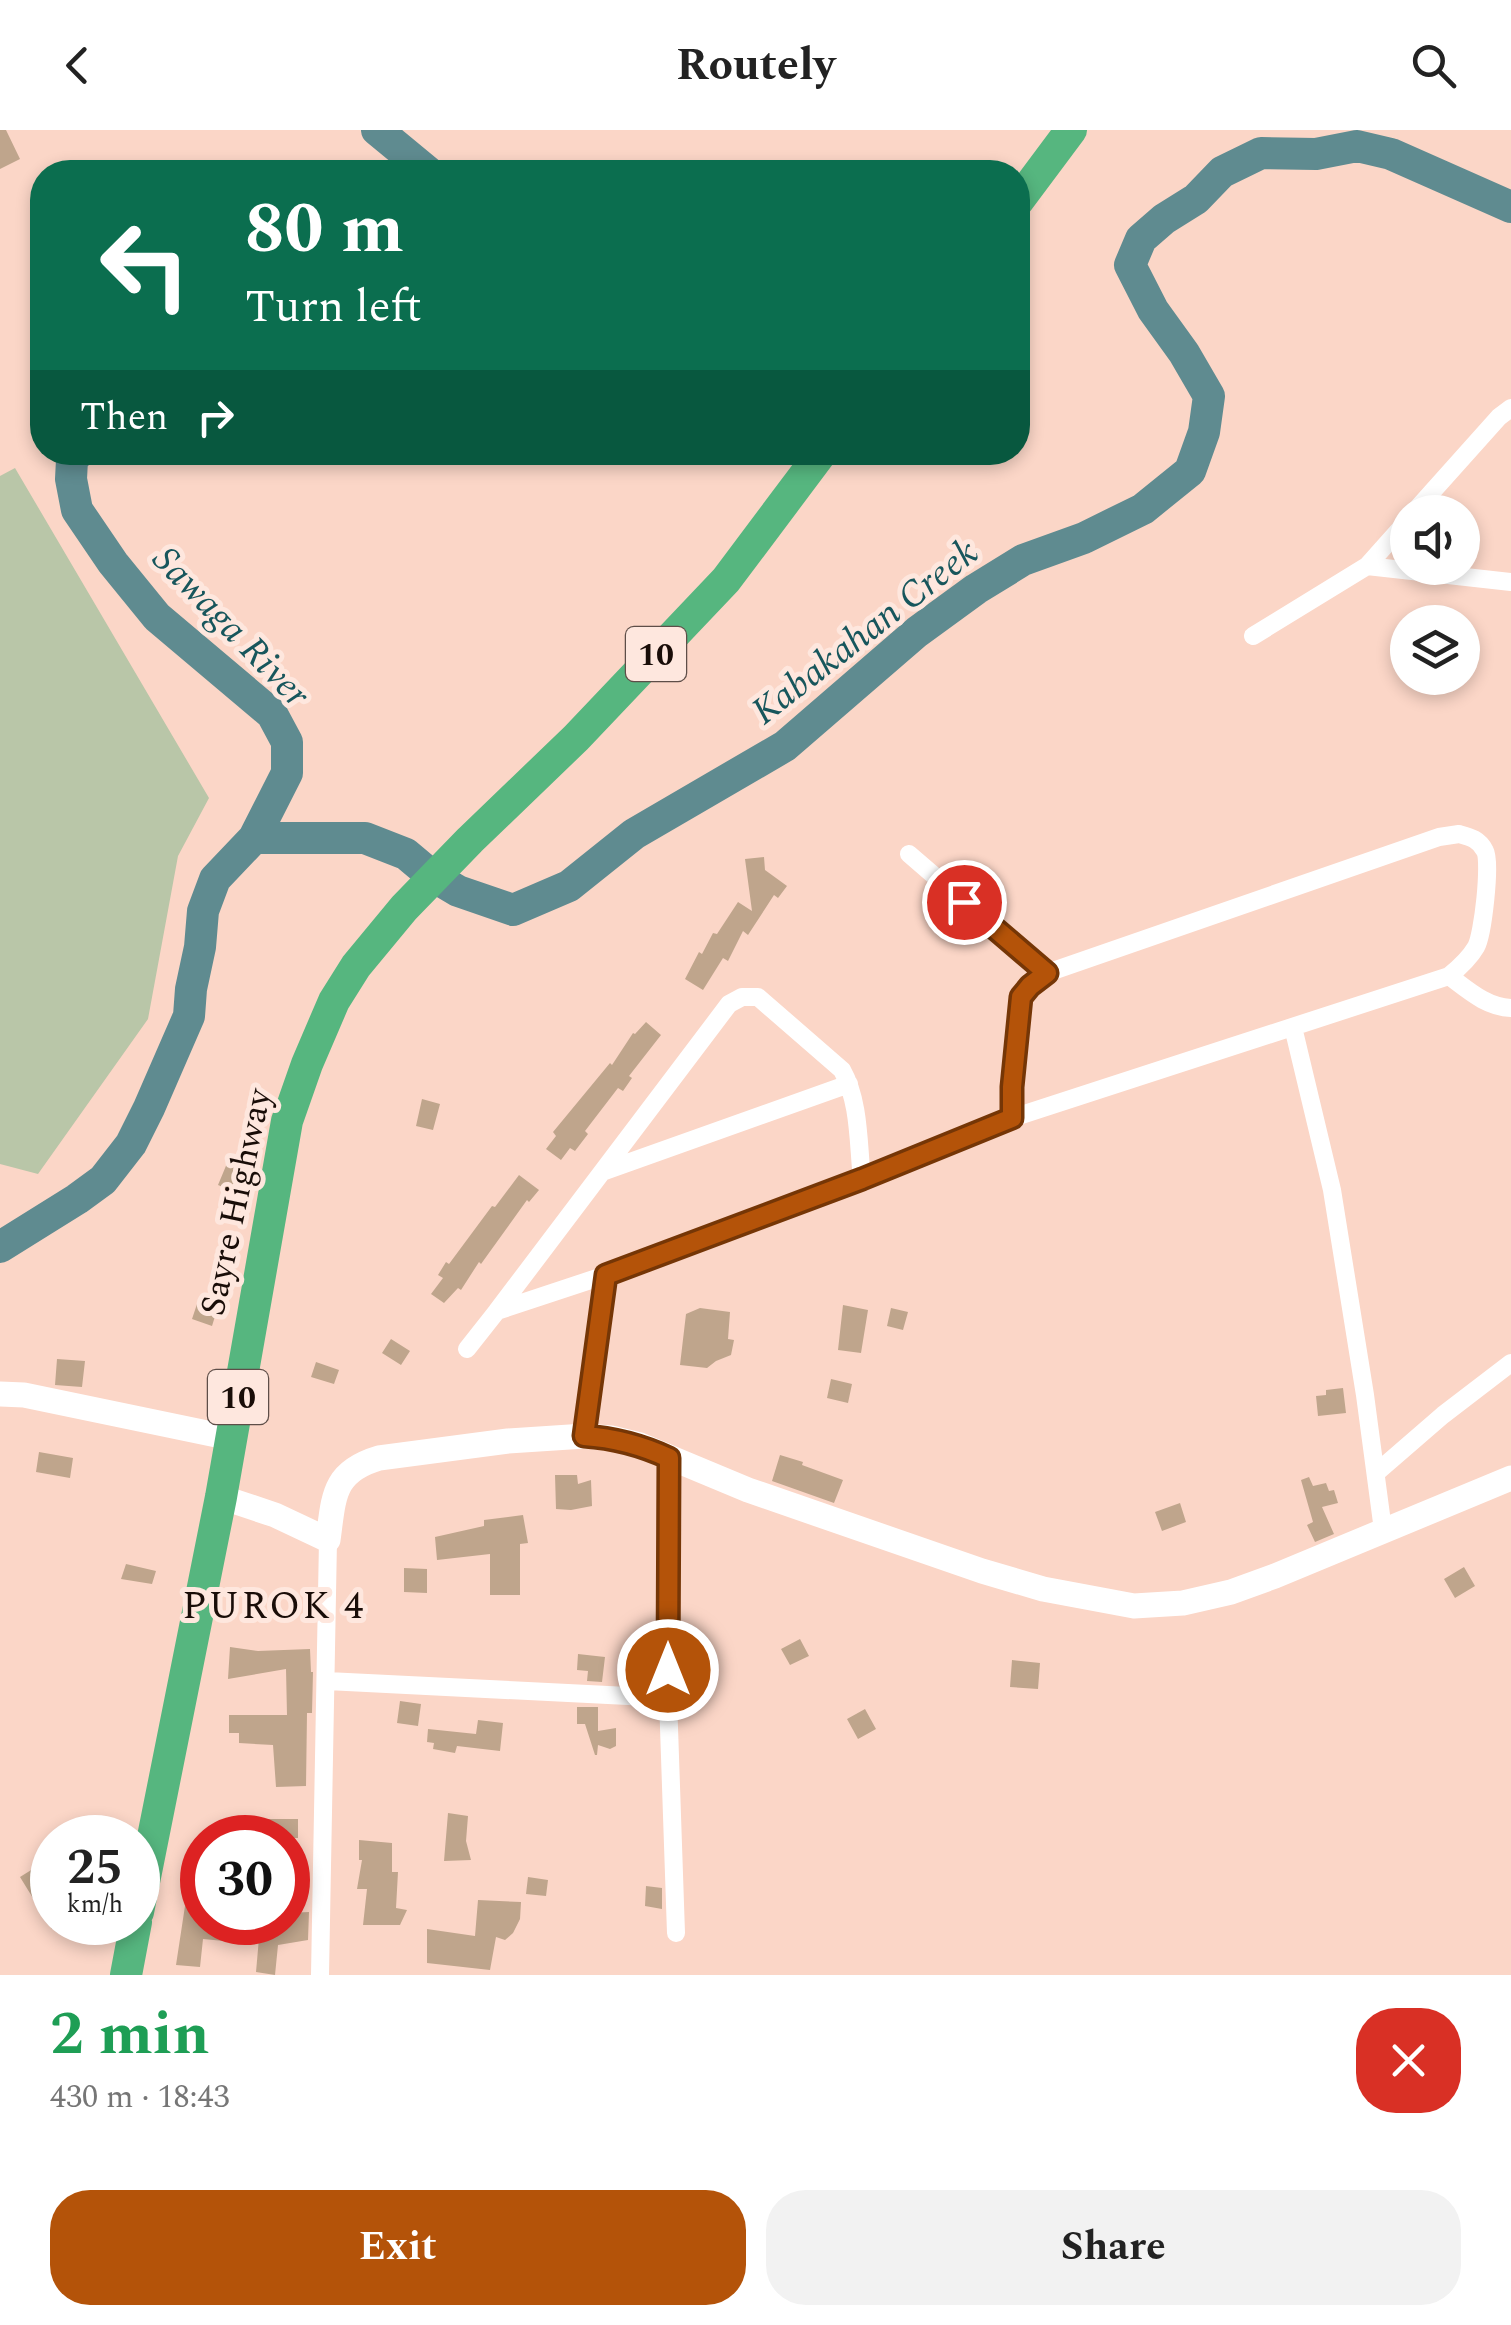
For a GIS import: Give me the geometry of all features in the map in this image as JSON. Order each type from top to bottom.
[{"type":"highway","points":[[1030,185],[1071,130]]},
{"type":"highway","name":"Sayre Highway","points":[[157,1815],[221,1497],[287,1121],[334,1001],[356,966],[404,908],[576,738],[726,580],[812,465]]},
{"type":"highway","points":[[126,1975],[132,1945]]},
{"type":"street","points":[[1429,495],[1511,408]]},
{"type":"street","points":[[1253,636],[1366,566],[1390,540]]},
{"type":"street","points":[[1366,566],[1511,582]]},
{"type":"street","points":[[497,1311],[606,1275],[1012,1118],[1449,976],[1466,962],[1479,942],[1488,865],[1485,851],[1474,838],[1459,834],[1439,837],[1047,973],[1021,997],[1012,1118]]},
{"type":"street","points":[[909,854],[1047,973]]},
{"type":"street","points":[[1449,976],[1496,1007],[1511,1008]]},
{"type":"street","points":[[467,1349],[730,1004],[742,997],[758,997],[842,1070],[850,1084],[862,1179]]},
{"type":"street","points":[[1293,1026],[1332,1190],[1383,1530]]},
{"type":"street","points":[[602,1172],[850,1084]]},
{"type":"street","points":[[584,1436],[606,1275]]},
{"type":"street","points":[[1376,1473],[1511,1363]]},
{"type":"street","points":[[0,1394],[24,1394],[230,1438]]},
{"type":"street","points":[[320,1975],[328,1540],[340,1481],[360,1464],[461,1447],[584,1436],[611,1438],[640,1445],[748,1490],[982,1571],[1043,1589],[1134,1606],[1182,1603],[1231,1592],[1511,1478]]},
{"type":"street","points":[[669,1458],[668,1698],[676,1934]]},
{"type":"street","points":[[221,1497],[276,1515],[328,1540]]},
{"type":"street","points":[[327,1681],[668,1698]]},
{"type":"green space","points":[[15,468],[209,798],[178,856],[148,1019],[38,1174],[0,1164],[0,476]]},
{"type":"building","points":[[0,130],[6,130],[20,159],[0,169]]},
{"type":"building","points":[[764,857],[765,870],[787,886],[778,898],[774,895],[748,935],[743,931],[728,961],[723,958],[703,990],[685,979],[699,952],[702,954],[738,902],[752,911],[745,859]]},
{"type":"building","points":[[646,1022],[661,1035],[629,1076],[632,1078],[623,1091],[618,1088],[585,1131],[588,1134],[575,1151],[570,1148],[561,1160],[546,1149],[556,1136],[553,1132]]},
{"type":"building","points":[[422,1099],[440,1104],[433,1130],[416,1126]]},
{"type":"building","points":[[228,1161],[245,1168],[235,1192],[218,1185]]},
{"type":"building","points":[[519,1175],[539,1190],[527,1200],[461,1290],[458,1288],[444,1303],[431,1294],[443,1278],[438,1275]]},
{"type":"building","points":[[197,1304],[217,1310],[212,1326],[192,1319]]},
{"type":"building","points":[[843,1305],[868,1310],[861,1353],[838,1350]]},
{"type":"building","points":[[700,1308],[730,1312],[728,1339],[734,1340],[731,1355],[707,1368],[680,1365],[686,1314]]},
{"type":"building","points":[[891,1308],[908,1312],[903,1330],[887,1326]]},
{"type":"building","points":[[391,1339],[410,1351],[401,1365],[382,1353]]},
{"type":"building","points":[[57,1359],[85,1361],[82,1387],[55,1385]]},
{"type":"building","points":[[316,1362],[339,1370],[334,1384],[311,1377]]},
{"type":"building","points":[[831,1379],[852,1384],[848,1403],[827,1398]]},
{"type":"building","points":[[1343,1388],[1346,1413],[1318,1416],[1316,1396]]},
{"type":"building","points":[[39,1452],[73,1458],[70,1478],[36,1472]]},
{"type":"building","points":[[780,1455],[843,1480],[834,1503],[772,1481]]},
{"type":"building","points":[[555,1475],[577,1475],[578,1484],[591,1480],[592,1506],[556,1509]]},
{"type":"building","points":[[1309,1477],[1313,1486],[1326,1483],[1329,1491],[1334,1490],[1338,1503],[1322,1507],[1334,1534],[1315,1542],[1307,1525],[1313,1522],[1301,1480]]},
{"type":"building","points":[[1180,1503],[1186,1522],[1162,1531],[1155,1512]]},
{"type":"building","points":[[523,1515],[528,1543],[520,1544],[520,1595],[490,1595],[490,1554],[437,1560],[435,1537],[484,1526],[484,1520]]},
{"type":"building","points":[[126,1564],[156,1571],[152,1584],[121,1579]]},
{"type":"building","points":[[1464,1567],[1475,1586],[1455,1598],[1444,1579]]},
{"type":"building","points":[[404,1568],[427,1569],[427,1593],[404,1592]]},
{"type":"building","points":[[800,1639],[809,1656],[790,1665],[781,1649]]},
{"type":"building","points":[[230,1647],[258,1651],[310,1649],[312,1713],[307,1713],[306,1786],[276,1787],[273,1745],[239,1743],[239,1733],[229,1733],[229,1715],[287,1715],[286,1669],[228,1679]]},
{"type":"building","points":[[578,1654],[605,1657],[602,1682],[587,1681],[588,1671],[577,1670]]},
{"type":"building","points":[[1012,1660],[1040,1663],[1038,1689],[1010,1687]]},
{"type":"building","points":[[400,1701],[421,1704],[418,1726],[397,1723]]},
{"type":"building","points":[[577,1707],[598,1707],[598,1731],[616,1728],[616,1746],[610,1749],[598,1745],[595,1755],[585,1724],[577,1724]]},
{"type":"building","points":[[865,1709],[876,1729],[858,1739],[847,1719]]},
{"type":"building","points":[[478,1720],[503,1723],[500,1751],[457,1746],[455,1753],[433,1749],[434,1743],[427,1742],[428,1729],[476,1734]]},
{"type":"building","points":[[448,1813],[468,1816],[466,1841],[471,1860],[444,1861]]},
{"type":"building","points":[[359,1840],[392,1843],[392,1872],[398,1872],[396,1908],[407,1910],[400,1925],[363,1925],[367,1889],[357,1889],[362,1860]]},
{"type":"building","points":[[30,1871],[30,1893],[20,1877]]},
{"type":"building","points":[[528,1877],[548,1880],[546,1896],[526,1894]]},
{"type":"building","points":[[646,1886],[662,1888],[662,1909],[645,1906]]},
{"type":"building","points":[[478,1900],[521,1902],[520,1919],[513,1933],[505,1940],[496,1937],[490,1970],[427,1963],[427,1929],[475,1936]]},
{"type":"building","points":[[180,1939],[180,1945],[202,1945],[200,1967],[176,1965]]},
{"type":"building","points":[[258,1945],[278,1945],[275,1975],[256,1972]]},
{"type":"waterway","name":"Sawaga River","points":[[377,130],[413,160]]},
{"type":"waterway","name":"Kabakahan Creek","points":[[254,838],[365,838],[406,854],[458,891],[513,910],[569,886],[634,834],[785,746],[917,632],[976,589],[1023,560],[1084,538],[1143,509],[1190,471],[1204,432],[1209,396],[1153,310],[1130,265],[1141,239],[1196,199],[1222,172],[1261,153],[1316,154],[1357,146],[1391,154],[1511,207]]},
{"type":"waterway","name":"Sawaga River","points":[[0,1247],[103,1180],[131,1144],[189,1016],[203,911],[215,879],[254,838],[287,773],[287,742],[272,714],[157,617],[113,563],[77,510],[72,465]]},
{"type":"district","name":"PUROK 4","points":[[274,1605]]},
{"type":"route","points":[[668,1670],[669,1458],[640,1445],[584,1436],[606,1275],[1012,1118],[1021,997],[1047,973],[964,902]]}]
